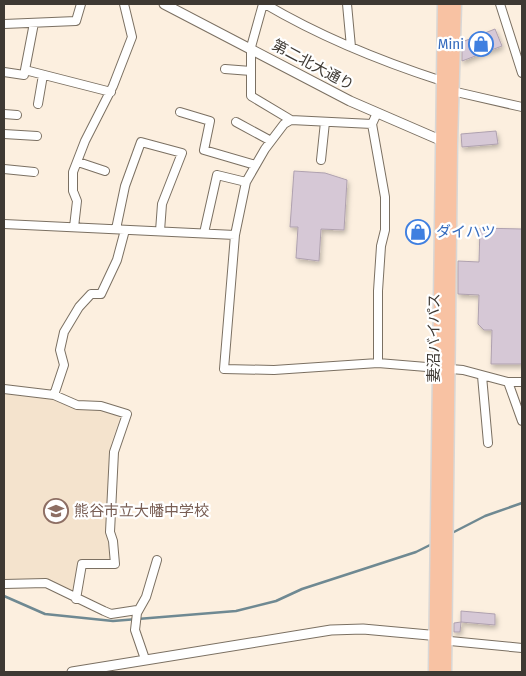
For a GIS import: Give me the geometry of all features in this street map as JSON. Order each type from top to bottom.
[{"type":"highway","name":"妻沼バイパス","points":[[444,4],[442,81],[446,142],[441,636],[445,672]]},
{"type":"highway","name":"妻沼バイパス","points":[[446,142],[452,91],[455,4]]},
{"type":"highway","name":"妻沼バイパス","points":[[435,672],[441,636]]},
{"type":"street","points":[[4,24],[76,21],[81,4]]},
{"type":"street","points":[[74,227],[77,201],[73,191],[73,172],[111,92],[132,37],[124,4]]},
{"type":"street","name":"第二北大通り","points":[[164,4],[377,113],[446,142]]},
{"type":"street","points":[[372,124],[291,120],[251,96],[251,47],[264,4],[295,22],[351,48],[389,64],[442,81]]},
{"type":"street","points":[[347,4],[351,48]]},
{"type":"street","points":[[500,4],[522,73]]},
{"type":"street","points":[[4,72],[24,75],[34,23]]},
{"type":"street","points":[[225,69],[250,71]]},
{"type":"street","points":[[25,70],[111,92]]},
{"type":"street","points":[[38,104],[44,75]]},
{"type":"street","points":[[452,91],[522,107]]},
{"type":"street","points":[[180,112],[210,121],[204,150],[255,165]]},
{"type":"street","points":[[377,113],[372,124],[385,197],[385,230],[381,246],[378,291],[378,363]]},
{"type":"street","points":[[4,114],[17,115]]},
{"type":"street","points":[[291,120],[284,124],[271,141],[246,182],[236,235],[224,369],[274,370],[378,363],[463,370],[508,382],[522,382]]},
{"type":"street","points":[[236,122],[271,141]]},
{"type":"street","points":[[321,160],[325,122]]},
{"type":"street","points":[[4,134],[37,136]]},
{"type":"street","points":[[116,229],[124,186],[142,142],[182,153],[162,204],[160,231]]},
{"type":"street","points":[[78,162],[105,171]]},
{"type":"street","points":[[4,169],[34,172]]},
{"type":"street","points":[[204,233],[217,176],[246,182]]},
{"type":"street","points":[[4,224],[236,235]]},
{"type":"street","points":[[54,394],[64,365],[60,350],[64,332],[79,307],[91,294],[101,294],[117,260],[125,230]]},
{"type":"street","points":[[482,376],[488,443]]},
{"type":"street","points":[[508,382],[522,421]]},
{"type":"street","points":[[4,389],[54,394],[77,405],[101,406],[127,414],[114,452],[110,532],[113,541],[115,564],[82,564],[76,599]]},
{"type":"street","points":[[145,659],[135,630],[137,612],[146,597],[157,560]]},
{"type":"street","points":[[4,584],[46,583],[76,599],[111,614],[137,612]]},
{"type":"street","points":[[72,672],[331,630],[363,629],[441,636],[450,641],[522,648]]},
{"type":"shaded area","name":"熊谷市立大幡中学校","points":[[4,392],[54,399],[70,407],[105,410],[121,415],[111,444],[108,483],[107,539],[112,557],[109,560],[80,560],[75,592],[71,593],[46,579],[4,581]]},
{"type":"building","name":"Mini","points":[[495,29],[502,46],[462,61],[462,42]]},
{"type":"building","points":[[496,131],[498,144],[462,147],[461,134]]},
{"type":"building","points":[[294,171],[325,173],[347,180],[344,230],[321,229],[319,261],[296,258],[298,227],[290,227]]},
{"type":"building","points":[[480,228],[522,229],[522,364],[491,364],[492,330],[484,330],[478,324],[479,295],[458,294],[458,261],[479,262]]},
{"type":"building","points":[[461,611],[495,614],[495,625],[461,622]]},
{"type":"building","points":[[461,622],[460,632],[454,632],[454,623]]},
{"type":"waterway","points":[[450,534],[485,516],[522,503]]},
{"type":"waterway","points":[[4,596],[45,614],[113,621],[236,611],[276,601],[302,589],[416,552],[432,544]]},
{"type":"place","name":"Mini","points":[[481,44]]},
{"type":"place","name":"ダイハツ","points":[[418,232]]},
{"type":"place","name":"熊谷市立大幡中学校","points":[[56,511]]}]
